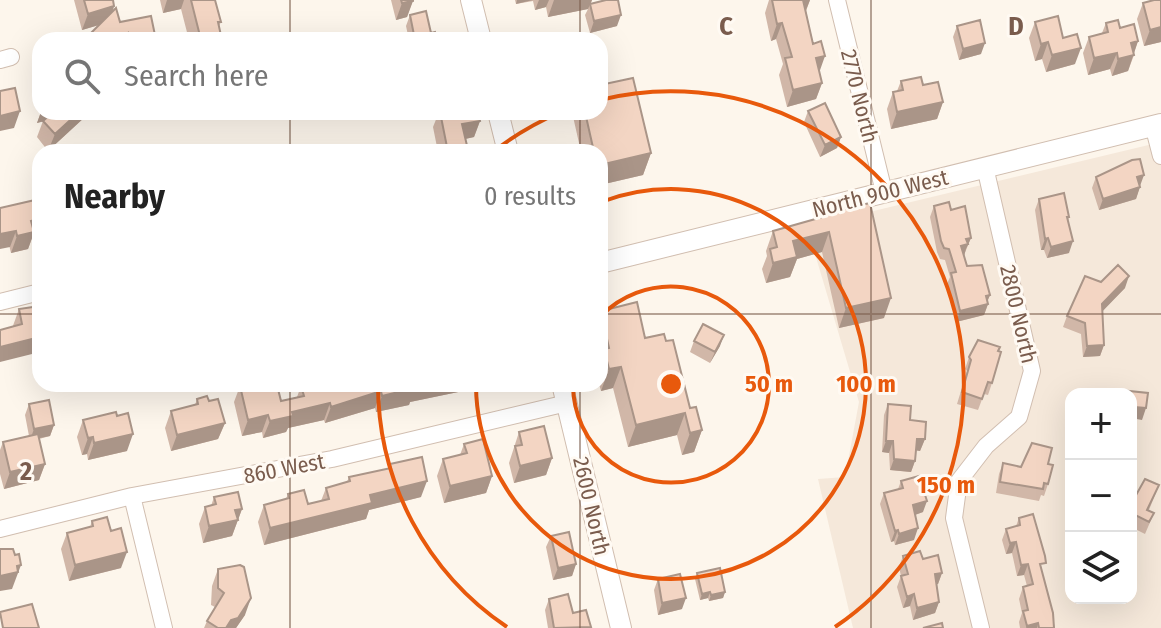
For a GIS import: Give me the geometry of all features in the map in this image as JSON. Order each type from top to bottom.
[{"type":"street","points":[[471,0],[479,32]]},
{"type":"street","name":"2770 North","points":[[837,0],[884,192]]},
{"type":"street","points":[[500,120],[506,144]]},
{"type":"street","points":[[1157,124],[1161,156]]},
{"type":"street","name":"North 900 West","points":[[608,261],[1157,124]]},
{"type":"street","name":"2800 North","points":[[981,628],[954,518],[959,481],[986,446],[1019,417],[1032,371],[985,167]]},
{"type":"street","points":[[0,302],[32,294]]},
{"type":"street","name":"860 West","points":[[0,529],[132,496],[332,459],[565,393]]},
{"type":"street","name":"2600 North","points":[[565,393],[621,628]]},
{"type":"street","points":[[132,496],[164,628]]},
{"type":"shaded area","points":[[1161,142],[1161,628],[853,628],[818,479],[845,477],[859,402],[807,227]]},
{"type":"building","points":[[84,0],[113,0],[114,6],[88,14]]},
{"type":"building","points":[[191,0],[215,0],[220,32],[199,32]]},
{"type":"building","points":[[618,0],[621,15],[594,21],[590,4]]},
{"type":"building","points":[[772,0],[803,0],[813,44],[821,41],[825,56],[816,58],[822,83],[793,90],[785,58],[792,57],[782,23],[777,24]]},
{"type":"building","points":[[1161,0],[1161,27],[1150,30],[1143,3]]},
{"type":"building","points":[[116,8],[120,22],[151,16],[154,32],[92,32]]},
{"type":"building","points":[[426,11],[431,32],[413,32],[410,15]]},
{"type":"building","points":[[1058,16],[1063,38],[1077,34],[1081,48],[1052,55],[1048,42],[1041,44],[1035,22]]},
{"type":"building","points":[[980,20],[985,43],[963,49],[957,26]]},
{"type":"building","points":[[1118,20],[1120,28],[1134,24],[1138,41],[1131,43],[1134,55],[1118,59],[1117,53],[1094,58],[1089,37],[1108,32],[1106,23]]},
{"type":"building","points":[[921,77],[923,85],[938,82],[943,102],[897,112],[893,92],[903,90],[901,81]]},
{"type":"building","points":[[633,78],[651,153],[608,163],[608,144],[592,144],[587,120],[608,120],[608,83]]},
{"type":"building","points":[[15,88],[20,111],[0,116],[0,91]]},
{"type":"building","points":[[825,103],[841,137],[825,145],[808,111]]},
{"type":"building","points":[[44,120],[70,120],[55,134]]},
{"type":"building","points":[[442,120],[480,120],[462,124],[467,144],[446,144]]},
{"type":"building","points":[[1140,159],[1144,175],[1137,177],[1140,187],[1103,199],[1096,177]]},
{"type":"building","points":[[1064,193],[1073,241],[1051,247],[1048,238],[1045,239],[1039,199]]},
{"type":"building","points":[[32,201],[32,232],[17,236],[16,231],[0,234],[0,208]]},
{"type":"building","points":[[949,202],[951,210],[965,206],[971,238],[966,239],[968,244],[961,246],[967,266],[982,265],[990,295],[986,296],[988,304],[960,311],[951,273],[956,272],[949,249],[944,248],[941,241],[934,206]]},
{"type":"building","points":[[870,203],[891,298],[846,308],[829,232],[793,241],[797,257],[773,263],[770,249],[777,247],[773,231],[826,216],[825,213]]},
{"type":"building","points":[[1118,265],[1129,276],[1102,304],[1104,345],[1087,346],[1085,323],[1067,316],[1085,276],[1101,282]]},
{"type":"building","points":[[637,302],[645,338],[664,334],[666,341],[673,340],[690,408],[696,407],[702,430],[690,433],[685,413],[636,425],[621,367],[609,369],[608,365],[608,309]]},
{"type":"building","points":[[32,307],[32,339],[0,347],[0,330],[22,324],[19,309]]},
{"type":"building","points":[[703,324],[724,335],[715,352],[694,341]]},
{"type":"building","points":[[978,340],[1000,347],[998,351],[1001,352],[992,383],[988,382],[982,399],[962,392],[971,360],[969,357]]},
{"type":"building","points":[[241,392],[279,392],[281,401],[304,396],[303,392],[378,392],[331,407],[330,403],[292,412],[293,416],[270,421],[268,415],[248,420]]},
{"type":"building","points":[[1137,392],[1148,393],[1146,408],[1137,407]]},
{"type":"building","points":[[207,396],[209,401],[218,399],[225,423],[177,435],[171,411],[198,404],[197,399]]},
{"type":"building","points":[[49,400],[54,425],[34,429],[29,404]]},
{"type":"building","points":[[888,404],[911,406],[910,420],[926,422],[925,439],[917,439],[915,461],[894,459],[893,441],[886,441]]},
{"type":"building","points":[[116,412],[117,416],[128,413],[133,434],[94,443],[93,437],[88,438],[83,420]]},
{"type":"building","points":[[544,426],[552,458],[520,466],[515,446],[522,445],[519,432]]},
{"type":"building","points":[[38,434],[45,464],[10,472],[3,442]]},
{"type":"building","points":[[483,439],[492,476],[450,486],[443,459],[467,453],[464,444]]},
{"type":"building","points":[[1032,443],[1052,448],[1048,464],[1053,465],[1048,484],[1044,483],[1043,489],[1000,482],[1003,463],[1021,467]]},
{"type":"building","points":[[422,457],[427,481],[370,495],[372,503],[270,528],[264,505],[304,490],[308,504],[329,499],[326,488],[350,481],[349,477],[391,468],[390,464]]},
{"type":"building","points":[[919,476],[927,501],[913,505],[918,528],[899,534],[898,530],[895,531],[884,493],[903,488],[901,481]]},
{"type":"building","points":[[1145,479],[1159,485],[1147,510],[1154,513],[1149,522],[1137,516],[1137,493]]},
{"type":"building","points":[[238,492],[242,509],[235,510],[238,520],[209,526],[205,507],[216,504],[214,497]]},
{"type":"building","points":[[1033,514],[1045,556],[1046,563],[1040,564],[1054,628],[1039,628],[1038,623],[1027,626],[1023,611],[1028,610],[1023,587],[1033,584],[1028,564],[1021,565],[1016,542],[1010,543],[1006,529],[1020,525],[1019,518]]},
{"type":"building","points":[[107,517],[111,531],[121,528],[127,552],[75,565],[67,533],[93,526],[92,521]]},
{"type":"building","points":[[569,532],[576,564],[558,568],[551,536]]},
{"type":"building","points":[[0,549],[13,549],[15,555],[19,554],[21,565],[17,566],[18,572],[0,576]]},
{"type":"building","points":[[920,551],[923,559],[938,555],[942,573],[935,574],[939,602],[917,608],[914,594],[907,597],[901,576],[908,574],[903,556]]},
{"type":"building","points":[[244,567],[251,598],[238,618],[231,620],[226,628],[218,628],[207,621],[224,593],[218,588],[218,569]]},
{"type":"building","points":[[720,568],[725,592],[702,594],[697,573]]},
{"type":"building","points":[[680,574],[686,598],[662,603],[658,579]]},
{"type":"building","points":[[568,594],[573,613],[586,610],[591,627],[554,628],[549,599]]},
{"type":"building","points":[[32,604],[39,628],[3,628],[0,612]]},
{"type":"building","points":[[942,623],[943,628],[923,628]]}]
